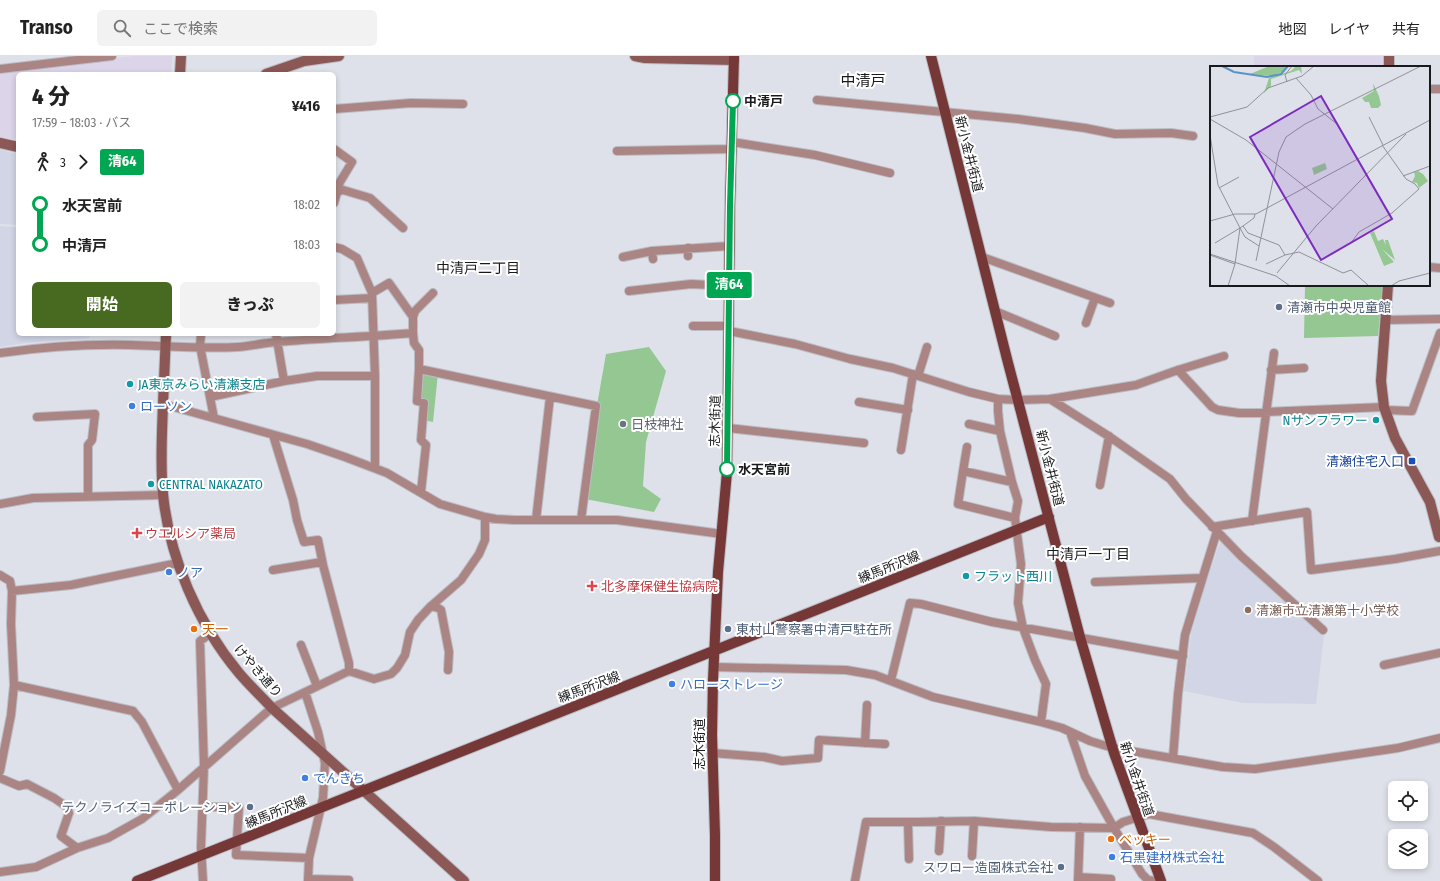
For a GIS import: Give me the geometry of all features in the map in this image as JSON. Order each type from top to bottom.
[{"type":"main road","name":"新小金井街道","points":[[931,56],[1080,637],[1112,748],[1161,881]]},
{"type":"main road","name":"志木街道","points":[[715,881],[716,835],[712,753],[713,667],[718,572],[727,472],[729,246],[734,58]]},
{"type":"main road","name":"練馬所沢線","points":[[137,881],[1049,517]]},
{"type":"street","points":[[31,65],[32,56]]},
{"type":"street","points":[[0,69],[112,56]]},
{"type":"street","points":[[180,72],[181,56]]},
{"type":"street","points":[[272,72],[304,61],[339,56]]},
{"type":"street","points":[[635,56],[645,58],[734,58]]},
{"type":"street","points":[[1388,56],[1389,66]]},
{"type":"street","points":[[817,100],[1026,120],[1085,128],[1115,134],[1171,133],[1193,136]]},
{"type":"street","points":[[336,109],[411,103],[463,104]]},
{"type":"street","points":[[0,143],[16,147]]},
{"type":"street","points":[[617,151],[732,145],[815,155],[890,173]]},
{"type":"street","points":[[336,150],[352,162],[340,182],[336,196]]},
{"type":"street","points":[[337,192],[343,190],[370,198],[403,228]]},
{"type":"street","points":[[622,256],[688,252],[729,246]]},
{"type":"street","points":[[336,248],[342,249],[357,258],[372,295],[375,376],[375,468]]},
{"type":"street","points":[[982,257],[1110,303]]},
{"type":"street","points":[[1430,267],[1440,268]]},
{"type":"street","points":[[336,300],[372,295],[389,283],[413,317]]},
{"type":"street","points":[[629,291],[691,284],[729,286]]},
{"type":"street","points":[[1388,286],[1381,381],[1385,408],[1395,438],[1430,502],[1439,539]]},
{"type":"street","points":[[421,492],[426,445],[421,440],[424,403],[417,401],[420,350],[414,343],[413,317],[415,311],[433,292]]},
{"type":"street","points":[[1086,323],[1095,298]]},
{"type":"street","points":[[996,311],[1055,336]]},
{"type":"street","points":[[1386,320],[1440,319]]},
{"type":"street","points":[[693,326],[729,329],[795,344],[850,359],[893,368],[969,392],[998,399],[1050,399],[1136,385],[1224,356]]},
{"type":"street","points":[[0,353],[23,349],[81,345],[238,347],[276,338],[374,337],[413,333]]},
{"type":"street","points":[[1178,370],[1208,404],[1215,409],[1239,413],[1385,408],[1412,411],[1440,333]]},
{"type":"street","name":"けやき通り","points":[[166,336],[161,443],[163,495],[169,531],[178,563],[188,588],[211,633],[238,672],[272,708],[464,881]]},
{"type":"street","points":[[200,336],[200,346],[214,418]]},
{"type":"street","points":[[276,338],[284,381]]},
{"type":"street","points":[[901,450],[916,375],[927,347]]},
{"type":"street","points":[[1252,521],[1265,412],[1274,353]]},
{"type":"street","points":[[1271,370],[1304,368]]},
{"type":"street","points":[[419,369],[596,406],[581,520]]},
{"type":"street","points":[[210,397],[284,381],[317,376],[375,376]]},
{"type":"street","points":[[536,520],[550,397]]},
{"type":"street","points":[[998,399],[1000,431],[1018,501],[1015,518],[1021,564],[1018,603],[1023,628],[1046,684],[1041,722]]},
{"type":"street","points":[[1050,399],[1109,436],[1170,479],[1186,499],[1241,556],[1323,630]]},
{"type":"street","points":[[859,402],[908,410]]},
{"type":"street","points":[[163,404],[307,444],[375,468],[393,476],[440,504],[485,517],[496,519],[536,520],[617,520],[722,534]]},
{"type":"street","points":[[37,417],[95,414],[92,440],[88,445],[88,496]]},
{"type":"street","points":[[969,424],[1000,431]]},
{"type":"street","points":[[728,428],[864,443]]},
{"type":"street","points":[[273,435],[294,500],[297,520],[304,542],[318,540],[322,562],[349,663],[349,671]]},
{"type":"street","points":[[1100,485],[1109,436]]},
{"type":"street","points":[[967,447],[958,504],[1015,518]]},
{"type":"street","points":[[963,471],[1012,482]]},
{"type":"street","points":[[0,504],[33,498],[163,495]]},
{"type":"street","points":[[1214,529],[1308,512],[1310,570],[1395,559],[1440,551]]},
{"type":"street","points":[[0,872],[36,867],[77,848],[108,838],[142,819],[178,790],[272,708],[349,671],[374,679],[391,674],[397,668],[405,655],[410,632],[418,620],[431,606],[461,580],[480,554],[485,540],[485,517]]},
{"type":"street","points":[[1173,758],[1178,694],[1186,635],[1214,529]]},
{"type":"street","points":[[273,570],[322,562]]},
{"type":"street","points":[[12,591],[71,585],[178,563]]},
{"type":"street","points":[[0,576],[10,581],[12,591],[11,624],[14,685],[11,715],[1,756],[0,770]]},
{"type":"street","points":[[1095,582],[1202,578]]},
{"type":"street","points":[[891,680],[910,603],[1023,628],[1183,656]]},
{"type":"street","points":[[431,606],[441,610],[449,652],[448,670]]},
{"type":"street","points":[[203,881],[201,856],[204,766],[200,641],[211,633]]},
{"type":"street","points":[[301,645],[317,686]]},
{"type":"street","points":[[1384,665],[1440,653]]},
{"type":"street","points":[[713,667],[846,670],[875,675],[933,697],[1041,722],[1112,748],[1223,767],[1255,770],[1398,748],[1440,738]]},
{"type":"street","points":[[14,685],[133,711],[142,722],[178,790]]},
{"type":"street","points":[[305,692],[318,732],[325,767],[323,798],[308,858],[308,880],[349,880]]},
{"type":"street","points":[[865,743],[867,704]]},
{"type":"street","points":[[1070,732],[1085,776],[1114,828],[1142,874],[1148,880],[1155,881]]},
{"type":"street","points":[[712,753],[764,757],[782,761],[818,758],[819,740],[885,744]]},
{"type":"street","points":[[0,778],[19,786],[27,784],[54,798],[67,807],[69,813],[61,836],[77,848]]},
{"type":"street","points":[[203,807],[239,806],[236,855],[308,858]]},
{"type":"street","points":[[855,881],[866,822],[974,821],[1114,828],[1123,822],[1149,814],[1253,833],[1274,847],[1318,881]]},
{"type":"street","points":[[939,851],[941,821]]},
{"type":"street","points":[[972,856],[974,821]]},
{"type":"street","points":[[908,822],[908,859]]},
{"type":"street","points":[[1080,827],[1078,879],[1111,879]]},
{"type":"shaded area","points":[[133,56],[172,56],[171,72],[16,72],[16,138],[13,139],[0,137],[0,73]]},
{"type":"shaded area","points":[[1254,56],[1384,56],[1385,66],[1254,66]]},
{"type":"shaded area","points":[[0,150],[16,154],[16,225],[0,224]]},
{"type":"shaded area","points":[[0,226],[16,227],[16,336],[89,336],[89,338],[25,343],[0,347]]},
{"type":"shaded area","name":"清瀬市立清瀬第十小学校","points":[[1224,541],[1324,635],[1316,704],[1243,703],[1184,691],[1191,634],[1220,542]]},
{"type":"green space","points":[[1305,286],[1383,286],[1378,336],[1304,338]]},
{"type":"green space","points":[[649,347],[666,371],[646,442],[643,486],[661,499],[654,512],[585,499],[597,405],[606,354]]},
{"type":"green space","points":[[419,369],[438,373],[433,422],[423,420],[424,403],[417,401]]},
{"type":"bus line","name":"清64","points":[[727,469],[730,206],[733,101]]},
{"type":"place","name":"中清戸","points":[[733,101]]},
{"type":"place","name":"清瀬市中央児童館","points":[[1279,307]]},
{"type":"place","name":"JA東京みらい清瀬支店","points":[[130,384]]},
{"type":"place","name":"ローソン","points":[[132,406]]},
{"type":"place","name":"Nサンフラワー","points":[[1376,420]]},
{"type":"place","name":"日枝神社","points":[[623,424]]},
{"type":"place","name":"清瀬住宅入口","points":[[1412,461]]},
{"type":"place","name":"水天宮前","points":[[727,469]]},
{"type":"place","name":"CENTRAL NAKAZATO","points":[[151,484]]},
{"type":"place","name":"ウエルシア薬局","points":[[137,533]]},
{"type":"place","name":"ノア","points":[[169,572]]},
{"type":"place","name":"フラット西川","points":[[966,576]]},
{"type":"place","name":"北多摩保健生協病院","points":[[592,586]]},
{"type":"place","name":"清瀬市立清瀬第十小学校","points":[[1248,610]]},
{"type":"place","name":"天一","points":[[194,629]]},
{"type":"place","name":"東村山警察署中清戸駐在所","points":[[728,629]]},
{"type":"place","name":"ハローストレージ","points":[[672,684]]},
{"type":"place","name":"でんきち","points":[[305,778]]},
{"type":"place","name":"テクノライズコーポレーション","points":[[250,807]]},
{"type":"place","name":"ベッキー","points":[[1111,839]]},
{"type":"place","name":"石黒建材株式会社","points":[[1112,857]]},
{"type":"place","name":"スワロー造園株式会社","points":[[1061,867]]},
{"type":"district","name":"中清戸","points":[[863,81]]},
{"type":"district","name":"中清戸二丁目","points":[[478,268]]},
{"type":"district","name":"中清戸一丁目","points":[[1088,554]]}]
